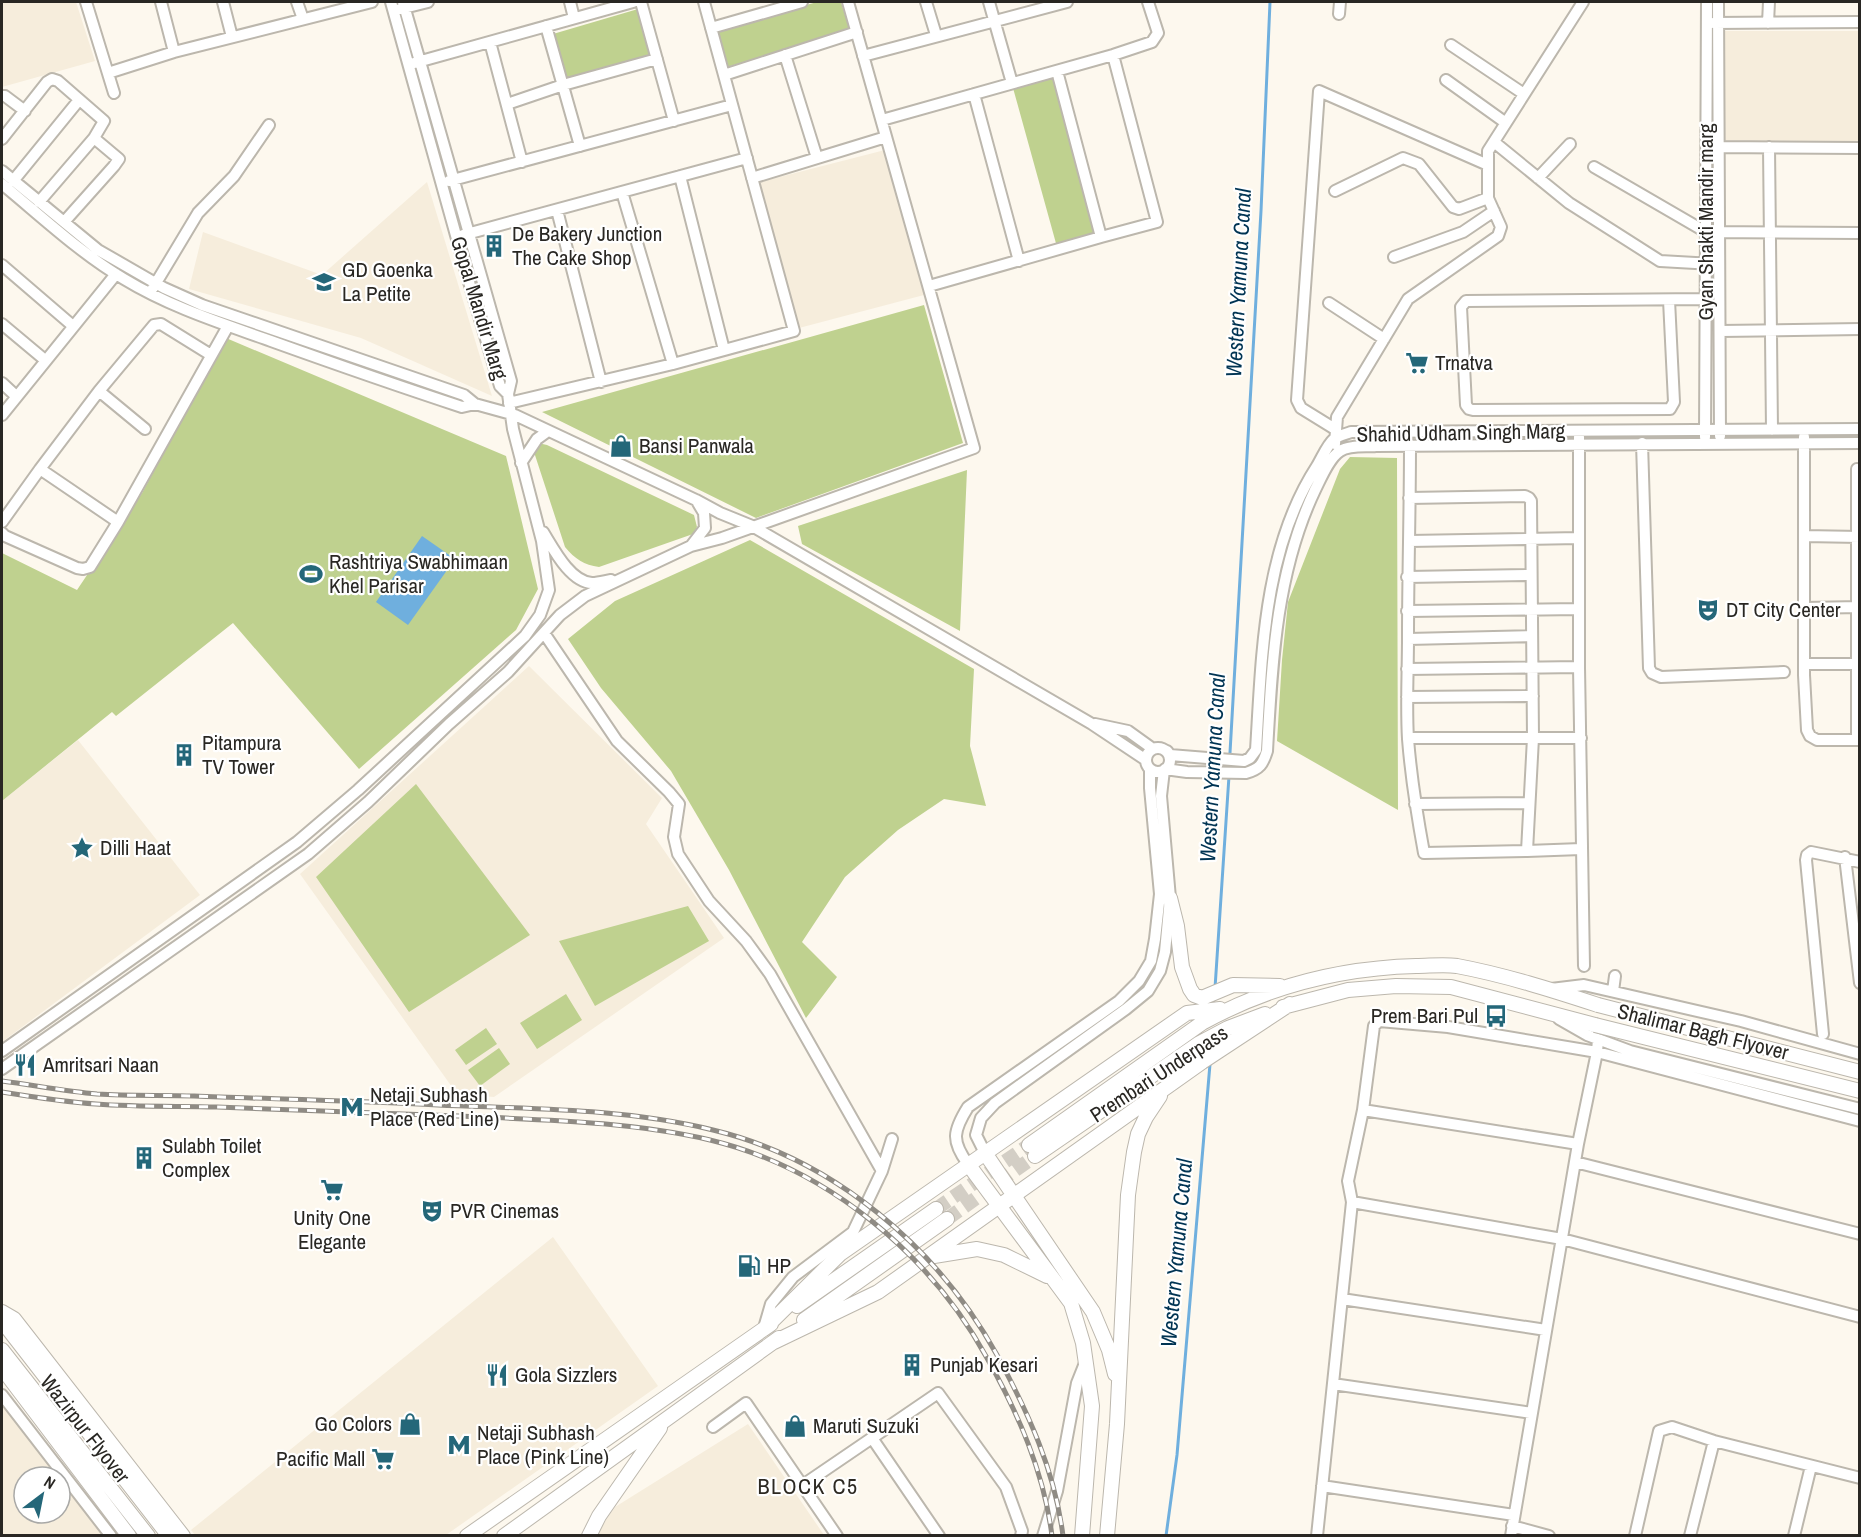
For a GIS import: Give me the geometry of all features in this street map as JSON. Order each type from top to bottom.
[{"type":"main road","points":[[1170,898],[1177,926],[1182,966],[1190,989],[1202,1010]]},
{"type":"main road","name":"Shalimar Bagh Flyover","points":[[1287,986],[1370,969],[1455,965],[1598,1005],[1860,1072]]},
{"type":"main road","points":[[764,1329],[840,1254],[1187,1013],[1202,1010],[1233,985],[1287,986]]},
{"type":"main road","name":"Prembari Underpass","points":[[1287,986],[1229,1008],[1202,1010],[1032,1150],[1198,1044],[1228,1028],[1290,1004]]},
{"type":"main road","name":"Shalimar Bagh Flyover","points":[[1290,1004],[1348,990],[1396,986],[1451,987],[1549,1013],[1596,1032],[1860,1091]]},
{"type":"main road","points":[[774,1342],[878,1292],[1169,1085],[1290,1004]]},
{"type":"main road","points":[[1107,1536],[1123,1331],[1128,1195],[1138,1134],[1146,1117],[1169,1085]]},
{"type":"main road","points":[[985,1153],[1093,1311],[1109,1350],[1118,1386]]},
{"type":"main road","points":[[968,1164],[1071,1303],[1083,1343],[1092,1406],[1082,1536]]},
{"type":"main road","points":[[467,1536],[936,1209]]},
{"type":"main road","points":[[504,1536],[947,1219]]},
{"type":"main road","points":[[928,1257],[977,1249],[1004,1255],[1056,1281]]},
{"type":"main road","points":[[2,1312],[14,1318],[183,1536]]},
{"type":"main road","name":"Wazirpur Flyover","points":[[5,1326],[169,1536]]},
{"type":"main road","name":"Wazirpur Flyover","points":[[2,1350],[148,1536]]},
{"type":"main road","points":[[2,1368],[129,1536]]},
{"type":"main road","points":[[589,1536],[598,1516],[666,1419]]},
{"type":"street","points":[[86,2],[114,93]]},
{"type":"street","points":[[161,2],[174,52]]},
{"type":"street","points":[[223,2],[232,37]]},
{"type":"street","points":[[297,2],[303,20]]},
{"type":"street","points":[[108,73],[174,52],[303,20],[341,6],[372,2]]},
{"type":"street","points":[[398,5],[428,2]]},
{"type":"street","points":[[570,2],[574,18]]},
{"type":"street","points":[[414,63],[633,2]]},
{"type":"street","points":[[641,2],[674,121]]},
{"type":"street","points":[[2,171],[98,250],[153,288],[212,320],[375,379],[462,407],[475,404],[509,404],[601,382],[794,331],[704,2]]},
{"type":"street","points":[[711,28],[771,6],[802,2]]},
{"type":"street","points":[[2,1069],[308,854],[368,802],[449,724],[508,672],[560,615],[585,596],[692,546],[722,538],[974,448],[848,2]]},
{"type":"street","points":[[926,2],[936,35]]},
{"type":"street","points":[[989,2],[1012,83]]},
{"type":"street","points":[[863,56],[1067,2]]},
{"type":"street","points":[[882,120],[1152,42],[1158,33],[1148,2]]},
{"type":"street","points":[[1339,14],[1340,2]]},
{"type":"street","points":[[1337,453],[1335,434],[1337,417],[1407,299],[1498,236],[1501,227],[1488,198],[1488,152],[1583,2]]},
{"type":"street","name":"Gyan Shakti Mandir marg","points":[[1707,2],[1713,23],[1719,147],[1720,443]]},
{"type":"street","name":"Gyan Shakti Mandir marg","points":[[1705,443],[1706,232],[1713,23],[1718,2]]},
{"type":"street","points":[[1768,22],[1769,2]]},
{"type":"street","name":"Gopal Mandir Marg","points":[[398,5],[457,237],[500,386],[509,404]]},
{"type":"street","points":[[1713,23],[1860,22]]},
{"type":"street","points":[[546,26],[580,146]]},
{"type":"street","points":[[724,75],[857,32]]},
{"type":"street","points":[[490,42],[522,162]]},
{"type":"street","points":[[1451,45],[1524,94]]},
{"type":"street","points":[[785,55],[817,158]]},
{"type":"street","points":[[929,286],[1157,222],[1113,55]]},
{"type":"street","points":[[507,104],[563,85],[657,59]]},
{"type":"street","name":"Gopal Mandir Marg","points":[[414,63],[453,180],[511,381],[509,404]]},
{"type":"street","points":[[1057,71],[1101,237]]},
{"type":"street","points":[[2,139],[47,82],[52,79],[58,81],[104,121],[94,138],[39,202]]},
{"type":"street","points":[[1446,80],[1506,123]]},
{"type":"street","points":[[1335,434],[1301,408],[1297,400],[1319,91],[1488,165]]},
{"type":"street","points":[[974,94],[1018,261]]},
{"type":"street","points":[[2,96],[25,111]]},
{"type":"street","points":[[13,181],[79,100]]},
{"type":"street","points":[[442,183],[732,105]]},
{"type":"street","points":[[153,288],[198,213],[234,176],[269,125]]},
{"type":"street","points":[[752,178],[886,137]]},
{"type":"street","points":[[64,222],[119,159],[94,138]]},
{"type":"street","points":[[1494,142],[1569,203],[1660,261],[1719,264]]},
{"type":"street","points":[[1538,178],[1570,144]]},
{"type":"street","points":[[1719,147],[1860,147]]},
{"type":"street","points":[[1770,147],[1772,430]]},
{"type":"street","points":[[457,237],[747,158]]},
{"type":"street","points":[[1335,191],[1403,158],[1419,164],[1453,207],[1459,209],[1488,198]]},
{"type":"street","points":[[1594,167],[1706,232],[1860,233]]},
{"type":"street","points":[[680,176],[724,350]]},
{"type":"street","points":[[2,184],[116,274],[464,395],[475,404]]},
{"type":"street","points":[[622,192],[673,364]]},
{"type":"street","points":[[557,210],[601,382]]},
{"type":"street","points":[[1394,257],[1463,232],[1494,212]]},
{"type":"street","points":[[2,265],[73,326]]},
{"type":"street","points":[[2,415],[116,274]]},
{"type":"street","points":[[1669,300],[1674,402],[1670,409],[1468,409],[1461,307],[1466,301],[1706,299]]},
{"type":"street","points":[[1329,303],[1384,339]]},
{"type":"street","points":[[212,320],[216,309]]},
{"type":"street","points":[[2,324],[45,360]]},
{"type":"street","points":[[2,522],[99,391],[154,325],[161,324],[211,355]]},
{"type":"street","points":[[2,533],[83,569],[90,567],[118,522],[228,326]]},
{"type":"street","points":[[1720,331],[1860,328]]},
{"type":"street","points":[[2,383],[16,396]]},
{"type":"street","points":[[99,391],[145,429]]},
{"type":"street","points":[[509,404],[548,430],[720,513],[752,526],[1092,724],[1148,764],[1154,771],[1165,770]]},
{"type":"street","points":[[2,1051],[297,842],[358,790],[525,636],[540,615],[549,590],[542,541],[520,463],[509,404]]},
{"type":"street","name":"Shahid Udham Singh Marg","points":[[1167,752],[1170,755],[1244,761],[1250,758],[1256,750],[1262,655],[1281,546],[1309,478],[1335,434],[1351,432],[1860,429]]},
{"type":"street","points":[[520,463],[537,439],[548,430]]},
{"type":"street","points":[[1804,430],[1804,664],[1807,730],[1816,740],[1858,740],[1857,469]]},
{"type":"street","points":[[1579,431],[1579,667],[1584,966]]},
{"type":"street","points":[[1642,443],[1649,668],[1652,673],[1661,677],[1784,672]]},
{"type":"street","name":"Shahid Udham Singh Marg","points":[[1165,770],[1246,773],[1259,768],[1267,751],[1272,656],[1293,543],[1319,481],[1337,453],[1344,449],[1376,446],[1860,443]]},
{"type":"street","points":[[1410,446],[1407,577],[1408,738],[1415,804],[1424,853],[1581,849]]},
{"type":"street","points":[[40,469],[118,522]]},
{"type":"street","points":[[1408,498],[1525,496],[1529,498],[1533,738],[1527,851]]},
{"type":"street","points":[[692,546],[705,528],[704,513],[696,500]]},
{"type":"street","points":[[537,523],[560,561],[573,574],[589,583],[623,579]]},
{"type":"street","points":[[1804,536],[1858,537]]},
{"type":"street","points":[[1409,541],[1579,538]]},
{"type":"street","points":[[1407,577],[1531,575]]},
{"type":"street","points":[[1804,608],[1858,608]]},
{"type":"street","points":[[1407,610],[1579,609]]},
{"type":"street","points":[[544,633],[617,741],[679,804],[674,837],[678,854],[709,901],[746,941],[770,974],[882,1171]]},
{"type":"street","points":[[1408,639],[1532,636]]},
{"type":"street","points":[[1804,664],[1859,664]]},
{"type":"street","points":[[1407,669],[1579,667]]},
{"type":"street","points":[[1407,697],[1533,696]]},
{"type":"street","points":[[440,714],[449,724]]},
{"type":"street","points":[[985,1153],[976,1135],[981,1118],[995,1103],[1148,991],[1160,971],[1165,952],[1170,898],[1161,796],[1165,770],[1170,757],[1167,752],[1162,749],[1153,749],[1128,731],[1092,724]]},
{"type":"street","points":[[1408,738],[1581,738]]},
{"type":"street","points":[[968,1164],[955,1140],[956,1126],[968,1107],[1119,1001],[1139,981],[1151,961],[1160,894],[1149,789],[1148,753],[1153,749]]},
{"type":"street","points":[[1415,804],[1528,803]]},
{"type":"street","points":[[1823,1034],[1807,855],[1811,852],[1860,862]]},
{"type":"street","points":[[1845,858],[1860,983]]},
{"type":"street","points":[[222,896],[232,908]]},
{"type":"street","points":[[1613,991],[1615,976]]},
{"type":"street","points":[[1547,989],[1584,985],[1613,991],[1741,1021],[1860,1054]]},
{"type":"street","points":[[1317,1536],[1352,1203],[1348,1181],[1363,1110],[1372,1032],[1379,1021],[1448,1027],[1597,1052],[1860,1121]]},
{"type":"street","points":[[1549,1536],[1511,1531],[1578,1144],[1597,1052],[1596,1032]]},
{"type":"street","points":[[1596,1032],[1630,1052],[1860,1109]]},
{"type":"street","points":[[1363,1110],[1578,1144]]},
{"type":"street","points":[[764,1329],[771,1304],[793,1277],[853,1232],[882,1171],[892,1139]]},
{"type":"street","points":[[1575,1162],[1860,1234]]},
{"type":"street","points":[[1352,1203],[1562,1239],[1860,1317]]},
{"type":"street","points":[[1342,1299],[1546,1330]]},
{"type":"street","points":[[1043,1536],[1057,1491],[1077,1383],[1085,1363]]},
{"type":"street","points":[[1333,1383],[1532,1413]]},
{"type":"street","points":[[803,1485],[938,1393],[1006,1487],[1022,1532],[1021,1536]]},
{"type":"street","points":[[2,1395],[111,1536]]},
{"type":"street","points":[[713,1427],[746,1403],[837,1536]]},
{"type":"street","points":[[1635,1536],[1659,1431],[1664,1428],[1672,1427],[1714,1441],[1859,1476]]},
{"type":"street","points":[[872,1438],[939,1536]]},
{"type":"street","points":[[1690,1536],[1714,1441]]},
{"type":"street","points":[[1794,1536],[1811,1466]]},
{"type":"street","points":[[1322,1486],[1514,1515]]},
{"type":"shaded area","points":[[2,2],[76,2],[95,61],[2,87]]},
{"type":"shaded area","points":[[1722,31],[1859,31],[1859,142],[1723,142]]},
{"type":"shaded area","points":[[885,150],[924,295],[799,328],[760,182]]},
{"type":"shaded area","name":"GD Goenka La Petite","points":[[427,182],[492,396],[361,338],[189,289],[203,232],[322,275]]},
{"type":"shaded area","points":[[529,666],[662,798],[646,824],[724,938],[494,1097],[457,1094],[300,874]]},
{"type":"shaded area","name":"Dilli Haat","points":[[78,740],[200,895],[2,1042],[2,801]]},
{"type":"shaded area","points":[[553,1237],[658,1386],[446,1535],[195,1535],[191,1530]]},
{"type":"shaded area","points":[[2,1402],[51,1465],[12,1465],[12,1525],[72,1525],[72,1492],[106,1535],[2,1535]]},
{"type":"shaded area","points":[[748,1424],[824,1535],[594,1536],[615,1507]]},
{"type":"green space","points":[[817,2],[841,2],[850,31],[727,67],[716,31]]},
{"type":"green space","points":[[638,9],[652,55],[566,80],[553,34]]},
{"type":"green space","points":[[1054,77],[1098,236],[1057,247],[1013,88]]},
{"type":"green space","points":[[924,305],[963,443],[756,518],[542,412]]},
{"type":"green space","name":"Rashtriya Swabhimaan Khel Parisar","points":[[226,338],[506,456],[538,589],[516,630],[359,769],[233,623],[116,716],[112,712],[2,801],[2,553],[77,590],[142,493]]},
{"type":"green space","points":[[538,443],[547,445],[694,515],[697,527],[693,534],[599,567],[584,563],[565,547],[533,449]]},
{"type":"green space","points":[[1350,457],[1397,458],[1398,810],[1277,741],[1288,602],[1340,469]]},
{"type":"green space","points":[[967,470],[960,631],[802,544],[798,526]]},
{"type":"green space","points":[[750,540],[974,669],[970,746],[986,806],[944,799],[898,830],[845,877],[802,942],[837,977],[806,1018],[729,870],[671,771],[601,688],[568,639],[615,601]]},
{"type":"green space","points":[[416,784],[530,935],[409,1012],[316,877]]},
{"type":"green space","points":[[688,906],[709,941],[595,1006],[559,941]]},
{"type":"green space","points":[[566,994],[582,1020],[537,1049],[520,1023]]},
{"type":"green space","points":[[486,1028],[497,1044],[466,1065],[455,1050]]},
{"type":"green space","points":[[499,1048],[510,1064],[480,1086],[468,1070]]},
{"type":"water","points":[[422,536],[455,559],[408,625],[376,602]]},
{"type":"waterway","name":"Western Yamuna Canal","points":[[1229,770],[1261,211],[1270,2]]},
{"type":"waterway","name":"Western Yamuna Canal","points":[[1215,988],[1229,776]]},
{"type":"waterway","name":"Western Yamuna Canal","points":[[1166,1536],[1177,1455],[1210,1064]]},
{"type":"tunnel","points":[[936,1209],[1029,1145]]},
{"type":"tunnel","points":[[947,1219],[1035,1156]]},
{"type":"railway","points":[[2,1081],[97,1094],[377,1102],[611,1113],[713,1130],[758,1144],[800,1162],[840,1186],[878,1213],[913,1244],[945,1279],[973,1316],[997,1355],[1039,1442],[1054,1488],[1063,1536]]},
{"type":"railway","points":[[2,1092],[60,1101],[111,1105],[217,1107],[585,1122],[679,1134],[710,1140],[753,1153],[795,1171],[834,1194],[871,1220],[936,1284],[964,1320],[1009,1400],[1036,1466],[1052,1536]]},
{"type":"place","name":"De Bakery Junction The Cake Shop","points":[[494,246]]},
{"type":"place","name":"GD Goenka La Petite","points":[[324,282]]},
{"type":"place","name":"Trnatva","points":[[1417,363]]},
{"type":"place","name":"Bansi Panwala","points":[[621,446]]},
{"type":"place","name":"Rashtriya Swabhimaan Khel Parisar","points":[[311,574]]},
{"type":"place","name":"DT City Center","points":[[1708,610]]},
{"type":"place","name":"Pitampura TV Tower","points":[[184,755]]},
{"type":"place","name":"Dilli Haat","points":[[82,848]]},
{"type":"place","name":"Prem Bari Pul","points":[[1496,1016]]},
{"type":"place","name":"Amritsari Naan","points":[[25,1065]]},
{"type":"place","name":"Netaji Subhash Place (Red Line)","points":[[352,1107]]},
{"type":"place","name":"Sulabh Toilet Complex","points":[[144,1158]]},
{"type":"place","name":"Unity One Elegante","points":[[332,1190]]},
{"type":"place","name":"PVR Cinemas","points":[[432,1211]]},
{"type":"place","name":"HP","points":[[749,1266]]},
{"type":"place","name":"Punjab Kesari","points":[[912,1365]]},
{"type":"place","name":"Gola Sizzlers","points":[[497,1375]]},
{"type":"place","name":"Go Colors","points":[[410,1424]]},
{"type":"place","name":"Maruti Suzuki","points":[[795,1426]]},
{"type":"place","name":"Netaji Subhash Place (Pink Line)","points":[[459,1445]]},
{"type":"place","name":"Pacific Mall","points":[[383,1459]]},
{"type":"district","name":"BLOCK C5","points":[[808,1486]]}]
